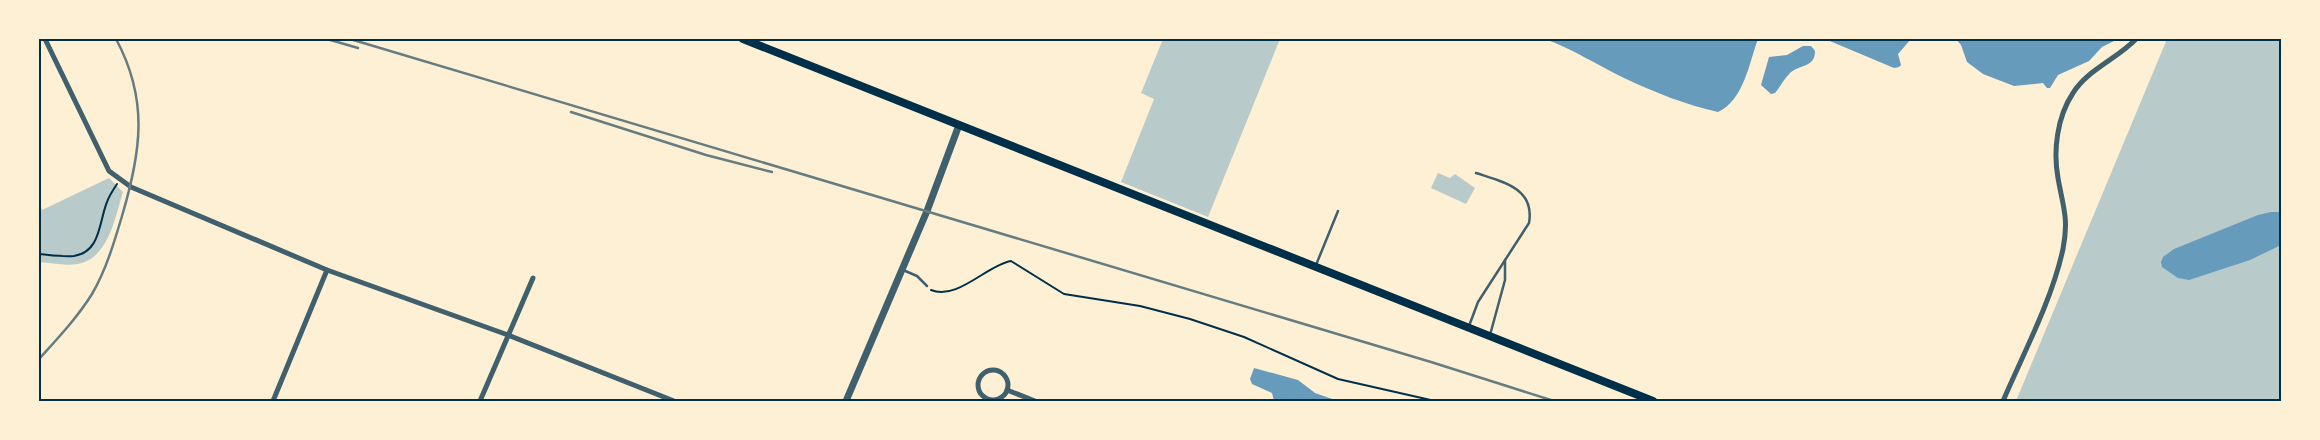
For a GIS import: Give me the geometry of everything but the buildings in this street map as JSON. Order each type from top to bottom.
[{"type":"main road","points":[[743,39],[1653,401]]},
{"type":"street","points":[[45,39],[109,171],[131,187],[327,270],[508,335],[674,401]]},
{"type":"street","points":[[2004,401],[2050,291],[2063,248],[2066,213],[2058,179],[2056,148],[2059,126],[2072,94],[2079,84],[2136,39]]},
{"type":"street","points":[[846,401],[903,270],[959,125]]},
{"type":"street","points":[[272,401],[327,270]]},
{"type":"street","points":[[480,401],[533,278]]},
{"type":"street","points":[[990,370],[1001,372],[1007,379],[1007,390],[998,399],[987,398],[979,390],[979,380],[984,373],[990,370]]},
{"type":"street","points":[[1007,390],[1035,401]]},
{"type":"lane","points":[[1468,328],[1478,302],[1529,223],[1531,210],[1522,192],[1476,173]]},
{"type":"lane","points":[[1316,267],[1338,211]]},
{"type":"lane","points":[[1490,336],[1505,280],[1505,258]]},
{"type":"lane","points":[[903,270],[917,276],[927,286]]},
{"type":"path","points":[[39,254],[64,256],[81,254],[90,247],[97,237],[106,203],[119,180]]},
{"type":"path","points":[[927,286],[933,291],[946,292],[970,283],[994,266],[1012,261],[1064,294],[1140,306],[1244,337],[1338,379],[1435,401]]},
{"type":"shaded area","points":[[1163,39],[1280,39],[1208,217],[1121,182],[1154,99],[1141,93]]},
{"type":"shaded area","points":[[2167,39],[2281,39],[2281,401],[2016,401]]},
{"type":"shaded area","points":[[1438,173],[1450,178],[1455,174],[1475,188],[1466,204],[1431,188]]},
{"type":"shaded area","points":[[109,178],[123,192],[109,235],[97,254],[89,260],[78,264],[63,265],[39,262],[39,202],[42,210]]},
{"type":"water","points":[[1545,39],[1758,39],[1740,90],[1727,106],[1718,112],[1682,102],[1647,88]]},
{"type":"water","points":[[1825,39],[1911,39],[1898,54],[1901,65],[1894,68]]},
{"type":"water","points":[[1956,39],[2118,39],[2102,47],[2089,61],[2058,75],[2050,88],[2047,88],[2043,83],[2014,86],[1983,74],[1967,62],[1961,45]]},
{"type":"water","points":[[1803,46],[1811,46],[1815,51],[1810,63],[1790,73],[1775,93],[1771,94],[1761,85],[1769,57],[1787,55]]},
{"type":"water","points":[[2281,212],[2281,245],[2250,260],[2189,280],[2178,278],[2162,267],[2163,257],[2174,249],[2258,215]]},
{"type":"water","points":[[1254,368],[1298,380],[1315,393],[1338,401],[1274,401],[1272,393],[1252,384],[1250,379]]},
{"type":"railway","points":[[39,359],[74,320],[97,285],[113,246],[129,193],[137,148],[137,105],[134,83],[127,61],[116,39]]},
{"type":"railway","points":[[327,39],[358,48]]},
{"type":"railway","points":[[350,39],[1431,362],[1554,401]]},
{"type":"railway","points":[[571,112],[706,155],[772,172]]}]
